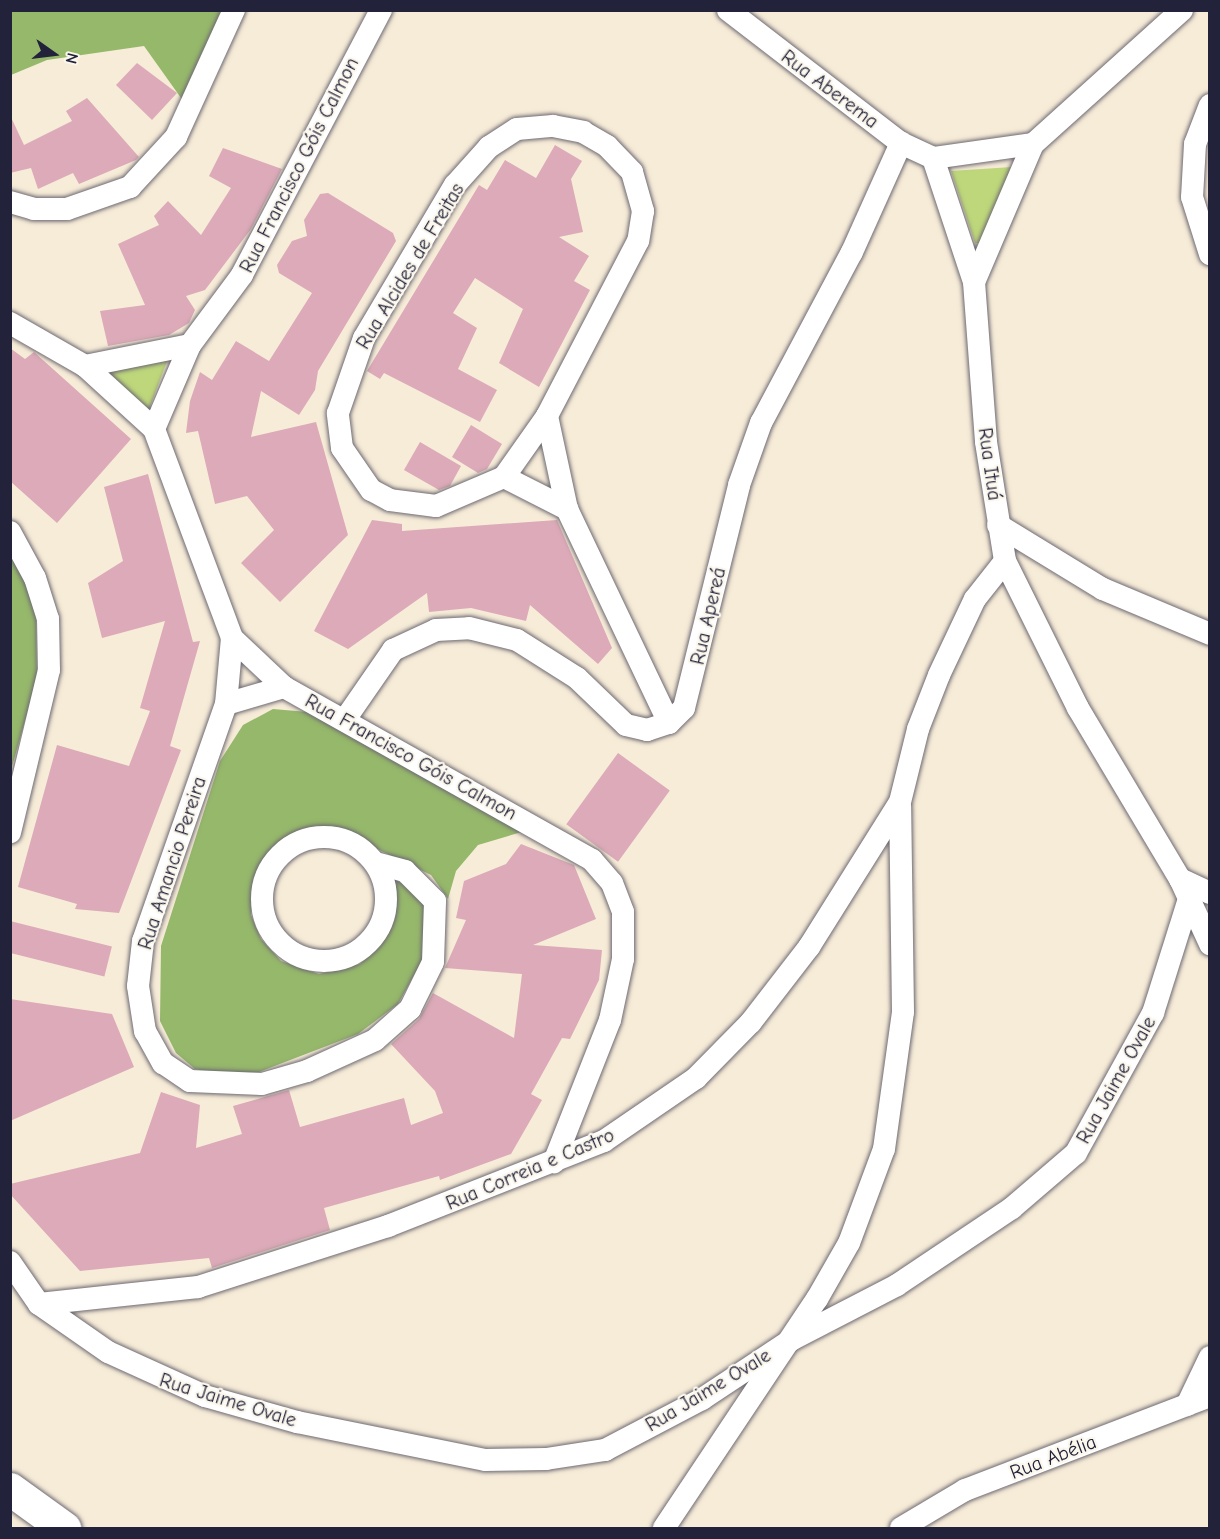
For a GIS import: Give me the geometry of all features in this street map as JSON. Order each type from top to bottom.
[{"type":"street","points":[[10,201],[34,209],[67,209],[130,187],[176,137],[234,10]]},
{"type":"street","name":"Rua Francisco Góis Calmon","points":[[381,10],[242,275],[190,345],[154,429],[232,638],[284,687],[346,718],[592,860],[612,883],[623,912],[619,979],[610,1020],[554,1162]]},
{"type":"street","name":"Rua Ituá","points":[[1182,10],[1033,144],[974,282],[986,442],[1005,561],[1078,708],[1193,890],[1209,944]]},
{"type":"street","name":"Rua Aberema","points":[[734,13],[902,143],[933,158]]},
{"type":"street","points":[[1209,105],[1195,144],[1192,197],[1209,254]]},
{"type":"street","name":"Rua Alcides de Freitas","points":[[553,126],[583,132],[607,146],[632,172],[643,211],[638,241],[548,416],[504,477],[436,506],[390,500],[371,490],[352,468],[342,448],[338,413],[364,338],[455,185],[489,147],[517,129],[553,126]]},
{"type":"street","name":"Rua Apereá","points":[[669,723],[692,692],[739,485],[761,423],[852,252],[902,143]]},
{"type":"street","points":[[974,282],[933,158],[1033,144]]},
{"type":"street","points":[[10,323],[86,366],[154,429]]},
{"type":"street","points":[[86,366],[190,345]]},
{"type":"street","points":[[346,718],[393,650],[436,630],[469,628],[517,640],[577,678],[626,725],[647,730],[669,723],[567,509],[548,416]]},
{"type":"street","points":[[504,477],[567,509]]},
{"type":"street","points":[[998,525],[1103,589],[1209,634]]},
{"type":"street","points":[[10,532],[35,578],[48,619],[49,670],[10,832]]},
{"type":"street","name":"Rua Correia e Castro","points":[[39,1304],[198,1287],[388,1226],[604,1141],[696,1078],[751,1022],[809,947],[900,802],[918,729],[939,675],[975,599],[1005,561]]},
{"type":"street","name":"Rua Amancio Pereira","points":[[232,638],[226,704],[143,941],[138,986],[145,1031],[163,1063],[190,1081],[262,1084],[307,1071],[375,1040],[410,1009],[433,963],[435,901],[405,871],[375,863],[340,838],[309,838],[289,847],[270,868],[263,888],[265,919],[275,938],[298,956],[319,962],[360,950],[378,930],[386,909],[386,888],[375,863]]},
{"type":"street","points":[[226,704],[284,687]]},
{"type":"street","points":[[664,1528],[791,1340],[849,1243],[884,1149],[903,1012],[900,802]]},
{"type":"street","name":"Rua Jaime Ovale","points":[[39,1304],[108,1352],[205,1396],[297,1422],[485,1460],[546,1460],[605,1450],[702,1399],[791,1340],[897,1285],[1012,1208],[1076,1153],[1153,1012],[1193,890]]},
{"type":"street","points":[[10,1262],[39,1304]]},
{"type":"street","points":[[1188,1405],[1209,1357]]},
{"type":"street","name":"Rua Abélia","points":[[901,1528],[965,1491],[1209,1396]]},
{"type":"street","points":[[10,1489],[64,1528]]},
{"type":"green space","points":[[11,11],[226,11],[186,105],[144,46],[47,60],[11,75]]},
{"type":"green space","points":[[1012,167],[984,243],[975,243],[951,171]]},
{"type":"green space","points":[[169,356],[148,412],[108,373]]},
{"type":"green space","points":[[11,545],[36,613],[37,679],[11,770]]},
{"type":"green space","points":[[273,709],[308,712],[525,831],[478,845],[456,871],[448,899],[431,875],[332,827],[291,834],[271,850],[253,879],[251,915],[261,939],[281,961],[319,974],[360,964],[387,936],[395,912],[392,878],[414,890],[428,911],[426,954],[398,1004],[358,1034],[259,1072],[223,1075],[195,1069],[176,1053],[160,1021],[161,946],[220,761],[243,725]]},
{"type":"building","points":[[137,63],[177,93],[152,120],[116,85]]},
{"type":"building","points":[[87,98],[139,157],[136,160],[79,184],[73,173],[38,189],[31,168],[10,173],[10,115],[24,145],[72,121],[66,111]]},
{"type":"building","points":[[555,145],[582,161],[571,179],[583,232],[559,237],[589,256],[574,281],[590,290],[539,387],[499,363],[523,309],[475,278],[453,313],[477,328],[458,369],[497,390],[480,422],[384,373],[380,379],[367,371],[479,185],[487,190],[505,160],[536,178]]},
{"type":"building","points":[[223,148],[282,169],[251,229],[205,290],[186,296],[195,310],[189,323],[169,335],[108,346],[100,311],[145,305],[118,244],[159,225],[154,216],[168,201],[201,235],[231,188],[209,176]]},
{"type":"building","points":[[328,193],[393,233],[396,241],[318,371],[315,390],[299,415],[261,391],[251,437],[316,422],[348,535],[280,602],[241,563],[274,530],[247,496],[215,504],[198,431],[186,433],[190,401],[200,372],[212,380],[236,341],[269,361],[312,293],[279,273],[277,265],[292,241],[307,236],[304,220],[320,194]]},
{"type":"building","points":[[10,348],[25,359],[34,352],[131,439],[57,523],[10,481]]},
{"type":"building","points":[[471,425],[502,444],[487,469],[478,473],[452,457]]},
{"type":"building","points":[[420,442],[461,466],[450,486],[439,490],[404,470]]},
{"type":"building","points":[[148,474],[193,642],[200,641],[170,746],[181,750],[119,913],[75,909],[77,904],[18,887],[57,745],[129,766],[150,711],[140,708],[165,621],[102,638],[88,583],[123,561],[104,487]]},
{"type":"building","points":[[372,520],[402,524],[402,531],[557,520],[612,648],[598,664],[530,605],[526,621],[471,608],[429,612],[427,593],[348,649],[314,631]]},
{"type":"building","points":[[618,753],[670,791],[618,862],[566,824]]},
{"type":"building","points":[[521,844],[574,865],[596,919],[533,945],[602,950],[599,980],[570,1039],[562,1038],[531,1094],[542,1100],[511,1154],[440,1180],[439,1176],[324,1208],[330,1230],[212,1268],[209,1258],[80,1271],[10,1194],[10,1184],[140,1153],[161,1092],[200,1105],[196,1148],[242,1134],[233,1106],[289,1090],[300,1127],[404,1098],[411,1125],[443,1113],[435,1091],[391,1044],[419,1019],[433,993],[514,1038],[522,974],[445,968],[466,920],[456,918],[464,881],[506,864]]},
{"type":"building","points":[[10,921],[112,946],[104,976],[10,953]]},
{"type":"building","points":[[10,999],[112,1014],[134,1067],[10,1121]]}]
